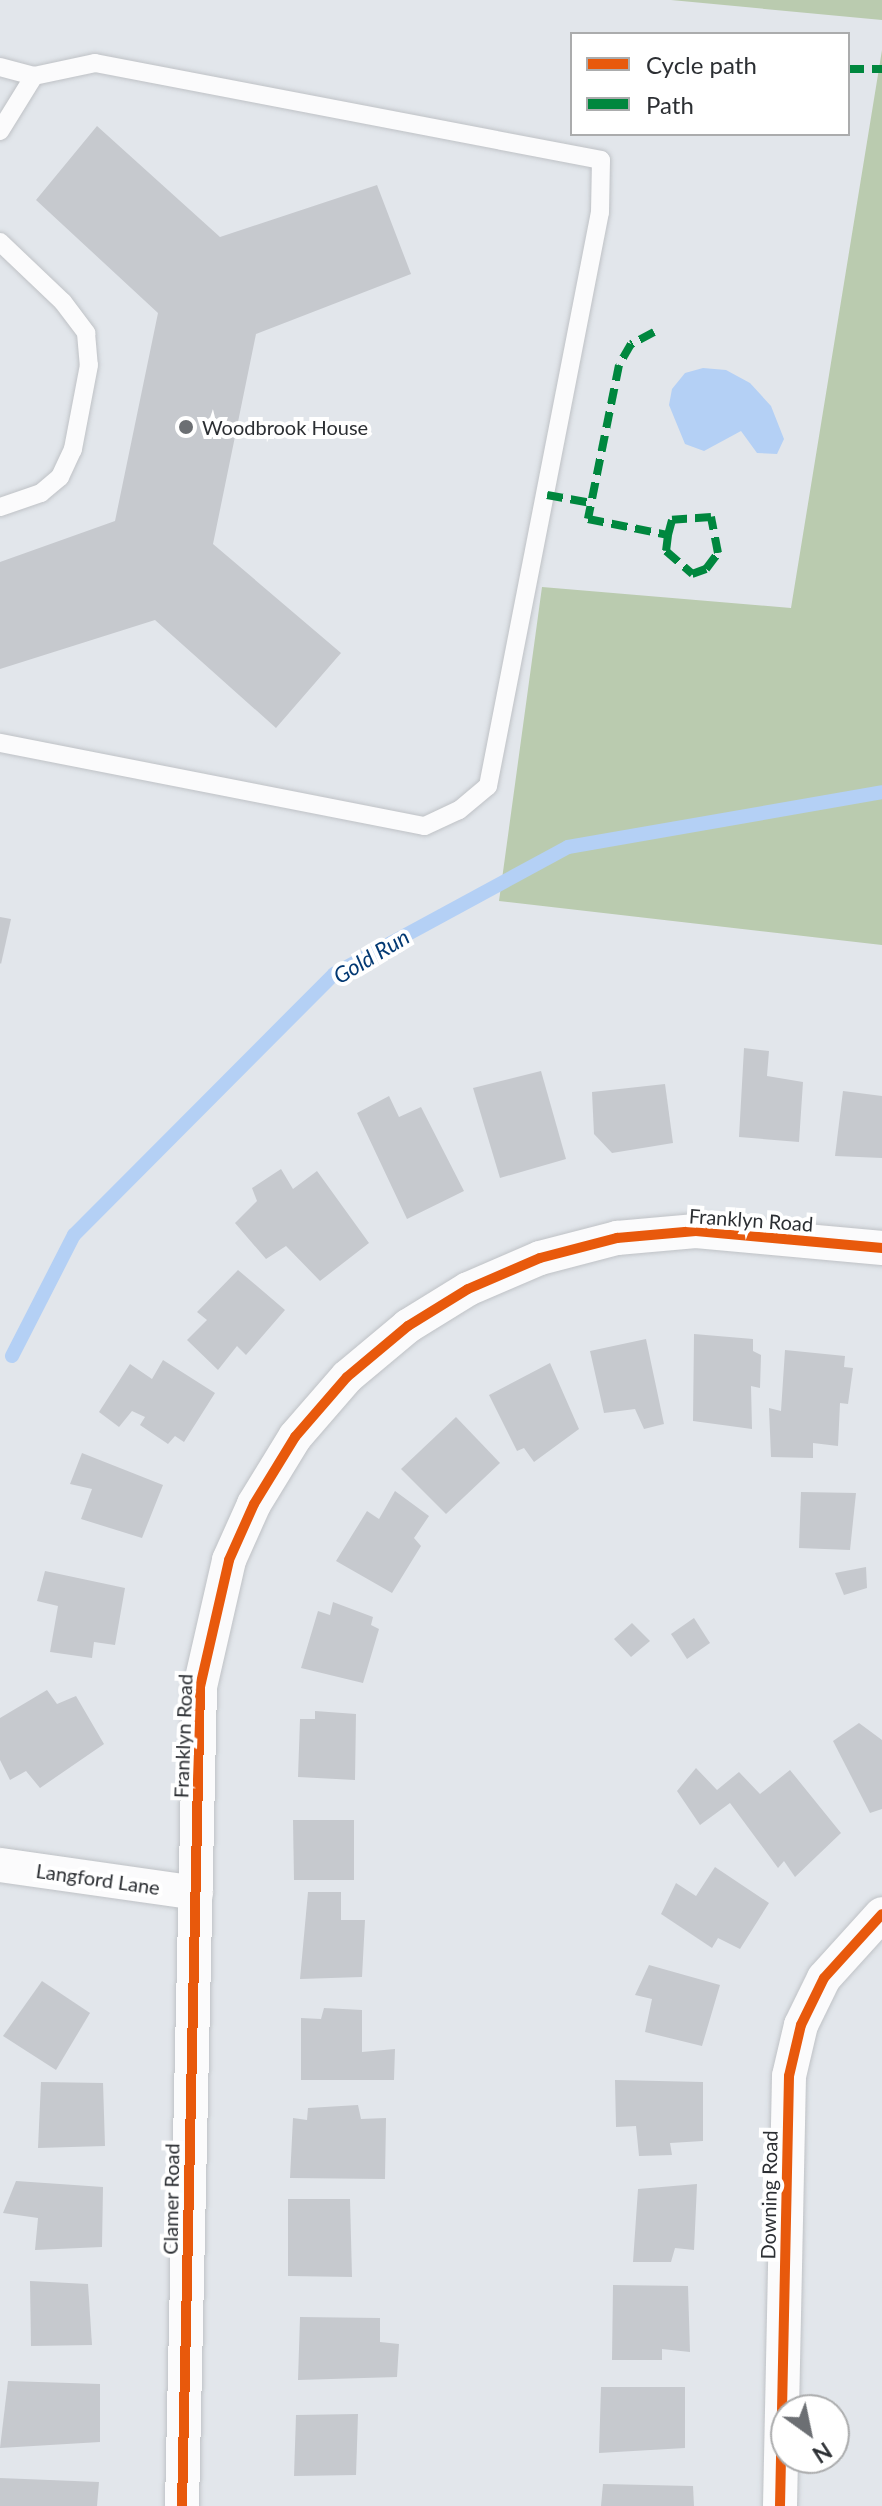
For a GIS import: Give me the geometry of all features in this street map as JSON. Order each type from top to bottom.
[{"type":"street","name":"Franklyn Road","points":[[196,1893],[200,1687],[229,1560],[295,1437],[347,1377],[408,1326],[468,1289],[540,1258],[617,1238],[696,1231],[882,1248]]},
{"type":"street","name":"Langford Lane","points":[[0,1865],[196,1893]]},
{"type":"street","name":"Clamer Road","points":[[182,2506],[196,1893]]},
{"type":"street","name":"Downing Road","points":[[780,2506],[789,2076],[801,2025],[824,1978],[882,1914]]},
{"type":"lane","points":[[0,67],[34,76],[95,63],[601,160],[600,212],[488,786],[459,810],[424,826],[0,743]]},
{"type":"lane","points":[[0,131],[34,76]]},
{"type":"lane","points":[[0,242],[78,322],[89,365],[73,449],[60,477],[41,493],[0,507]]},
{"type":"green space","points":[[671,0],[882,0],[882,20]]},
{"type":"green space","points":[[882,50],[882,945],[499,901],[542,587],[791,608]]},
{"type":"water","points":[[703,368],[726,370],[750,383],[771,406],[784,439],[777,454],[757,453],[741,431],[704,451],[685,444],[669,405],[672,389],[685,373]]},
{"type":"building","name":"Woodbrook House","points":[[97,126],[220,237],[377,185],[411,274],[256,334],[213,544],[341,653],[276,728],[155,620],[0,669],[0,562],[115,521],[158,313],[36,200]]},
{"type":"building","points":[[0,917],[11,919],[1,964],[0,963]]},
{"type":"building","points":[[744,1048],[769,1051],[767,1076],[803,1082],[799,1142],[739,1137]]},
{"type":"building","points":[[541,1071],[566,1159],[500,1178],[473,1088]]},
{"type":"building","points":[[665,1084],[673,1143],[612,1153],[594,1134],[592,1092]]},
{"type":"building","points":[[843,1091],[882,1096],[882,1158],[835,1156]]},
{"type":"building","points":[[389,1096],[399,1117],[421,1107],[464,1191],[407,1219],[357,1113]]},
{"type":"building","points":[[281,1169],[293,1189],[317,1171],[369,1243],[320,1281],[286,1246],[266,1259],[235,1223],[257,1201],[252,1188]]},
{"type":"building","points":[[238,1270],[285,1310],[246,1355],[237,1346],[218,1370],[187,1340],[207,1320],[197,1312]]},
{"type":"building","points":[[694,1334],[753,1339],[753,1351],[761,1355],[760,1388],[751,1386],[752,1429],[693,1421]]},
{"type":"building","points":[[646,1339],[664,1424],[644,1429],[635,1409],[604,1413],[590,1351]]},
{"type":"building","points":[[785,1350],[845,1356],[844,1367],[853,1368],[848,1404],[840,1403],[838,1446],[813,1443],[813,1458],[771,1457],[769,1408],[781,1411]]},
{"type":"building","points":[[163,1360],[215,1393],[184,1442],[175,1436],[168,1444],[140,1425],[145,1417],[132,1411],[119,1427],[99,1412],[130,1364],[152,1379]]},
{"type":"building","points":[[550,1363],[579,1429],[534,1462],[524,1448],[517,1451],[489,1395]]},
{"type":"building","points":[[456,1417],[500,1463],[446,1514],[401,1469]]},
{"type":"building","points":[[82,1453],[163,1485],[142,1538],[81,1519],[92,1489],[70,1484]]},
{"type":"building","points":[[395,1491],[429,1516],[414,1538],[421,1546],[392,1593],[336,1561],[367,1511],[379,1519]]},
{"type":"building","points":[[801,1492],[856,1493],[850,1550],[799,1548]]},
{"type":"building","points":[[866,1567],[867,1588],[844,1595],[835,1573]]},
{"type":"building","points":[[45,1571],[125,1588],[115,1645],[94,1642],[92,1658],[50,1652],[58,1606],[37,1601]]},
{"type":"building","points":[[333,1602],[373,1617],[371,1625],[379,1629],[363,1683],[301,1668],[318,1611],[330,1615]]},
{"type":"building","points":[[694,1618],[710,1643],[687,1659],[671,1634]]},
{"type":"building","points":[[632,1623],[650,1641],[631,1657],[614,1639]]},
{"type":"building","points":[[47,1690],[57,1704],[76,1696],[104,1744],[40,1788],[26,1771],[10,1780],[0,1760],[0,1718]]},
{"type":"building","points":[[315,1711],[356,1714],[355,1780],[298,1777],[300,1719],[315,1719]]},
{"type":"building","points":[[859,1723],[882,1740],[882,1809],[870,1813],[833,1741]]},
{"type":"building","points":[[696,1768],[717,1790],[739,1772],[760,1794],[790,1770],[841,1833],[795,1877],[784,1861],[778,1868],[730,1803],[700,1825],[677,1791]]},
{"type":"building","points":[[293,1820],[354,1820],[354,1880],[294,1880]]},
{"type":"building","points":[[715,1867],[769,1903],[740,1949],[718,1938],[712,1948],[661,1914],[676,1883],[696,1896]]},
{"type":"building","points":[[308,1892],[341,1892],[341,1920],[365,1920],[362,1977],[300,1979]]},
{"type":"building","points":[[649,1965],[720,1985],[702,2046],[645,2032],[652,1999],[635,1995]]},
{"type":"building","points":[[42,1981],[90,2013],[56,2070],[3,2036]]},
{"type":"building","points":[[324,2008],[362,2010],[362,2052],[395,2049],[394,2080],[301,2080],[301,2018],[321,2019]]},
{"type":"building","points":[[615,2080],[703,2082],[703,2141],[670,2143],[672,2155],[639,2156],[636,2126],[616,2127]]},
{"type":"building","points":[[41,2082],[103,2083],[105,2146],[38,2148]]},
{"type":"building","points":[[358,2105],[361,2119],[386,2118],[385,2179],[290,2178],[293,2118],[307,2120],[308,2108]]},
{"type":"building","points":[[16,2181],[103,2187],[102,2247],[35,2250],[38,2218],[3,2213]]},
{"type":"building","points":[[697,2184],[694,2250],[675,2248],[671,2262],[633,2262],[638,2189]]},
{"type":"building","points":[[288,2199],[350,2199],[352,2277],[288,2276]]},
{"type":"building","points":[[30,2281],[88,2284],[92,2345],[31,2346]]},
{"type":"building","points":[[613,2285],[688,2286],[690,2352],[662,2349],[662,2360],[612,2360]]},
{"type":"building","points":[[300,2317],[380,2318],[380,2342],[399,2344],[397,2377],[298,2380]]},
{"type":"building","points":[[8,2381],[100,2384],[100,2442],[0,2448]]},
{"type":"building","points":[[601,2387],[685,2387],[685,2448],[599,2453]]},
{"type":"building","points":[[358,2414],[356,2475],[294,2476],[296,2415]]},
{"type":"building","points":[[0,2478],[99,2482],[97,2506],[0,2506]]},
{"type":"building","points":[[603,2484],[693,2486],[694,2506],[601,2506]]},
{"type":"waterway","name":"Gold Run","points":[[12,1356],[74,1235],[334,974],[568,847],[882,792]]},
{"type":"marked path","points":[[850,69],[882,69]]},
{"type":"marked path","points":[[654,332],[631,344],[619,365],[588,519],[668,535],[666,551],[692,574],[706,569],[718,553],[711,517],[672,520],[668,535]]},
{"type":"marked path","points":[[547,495],[591,503]]},
{"type":"cycle path","points":[[182,2506],[200,1687],[229,1560],[254,1504],[295,1437],[347,1377],[408,1326],[468,1289],[540,1258],[617,1238],[696,1231],[882,1248]]},
{"type":"cycle path","points":[[780,2506],[789,2076],[801,2025],[824,1978],[882,1914]]},
{"type":"place","name":"Woodbrook House","points":[[186,427]]}]
